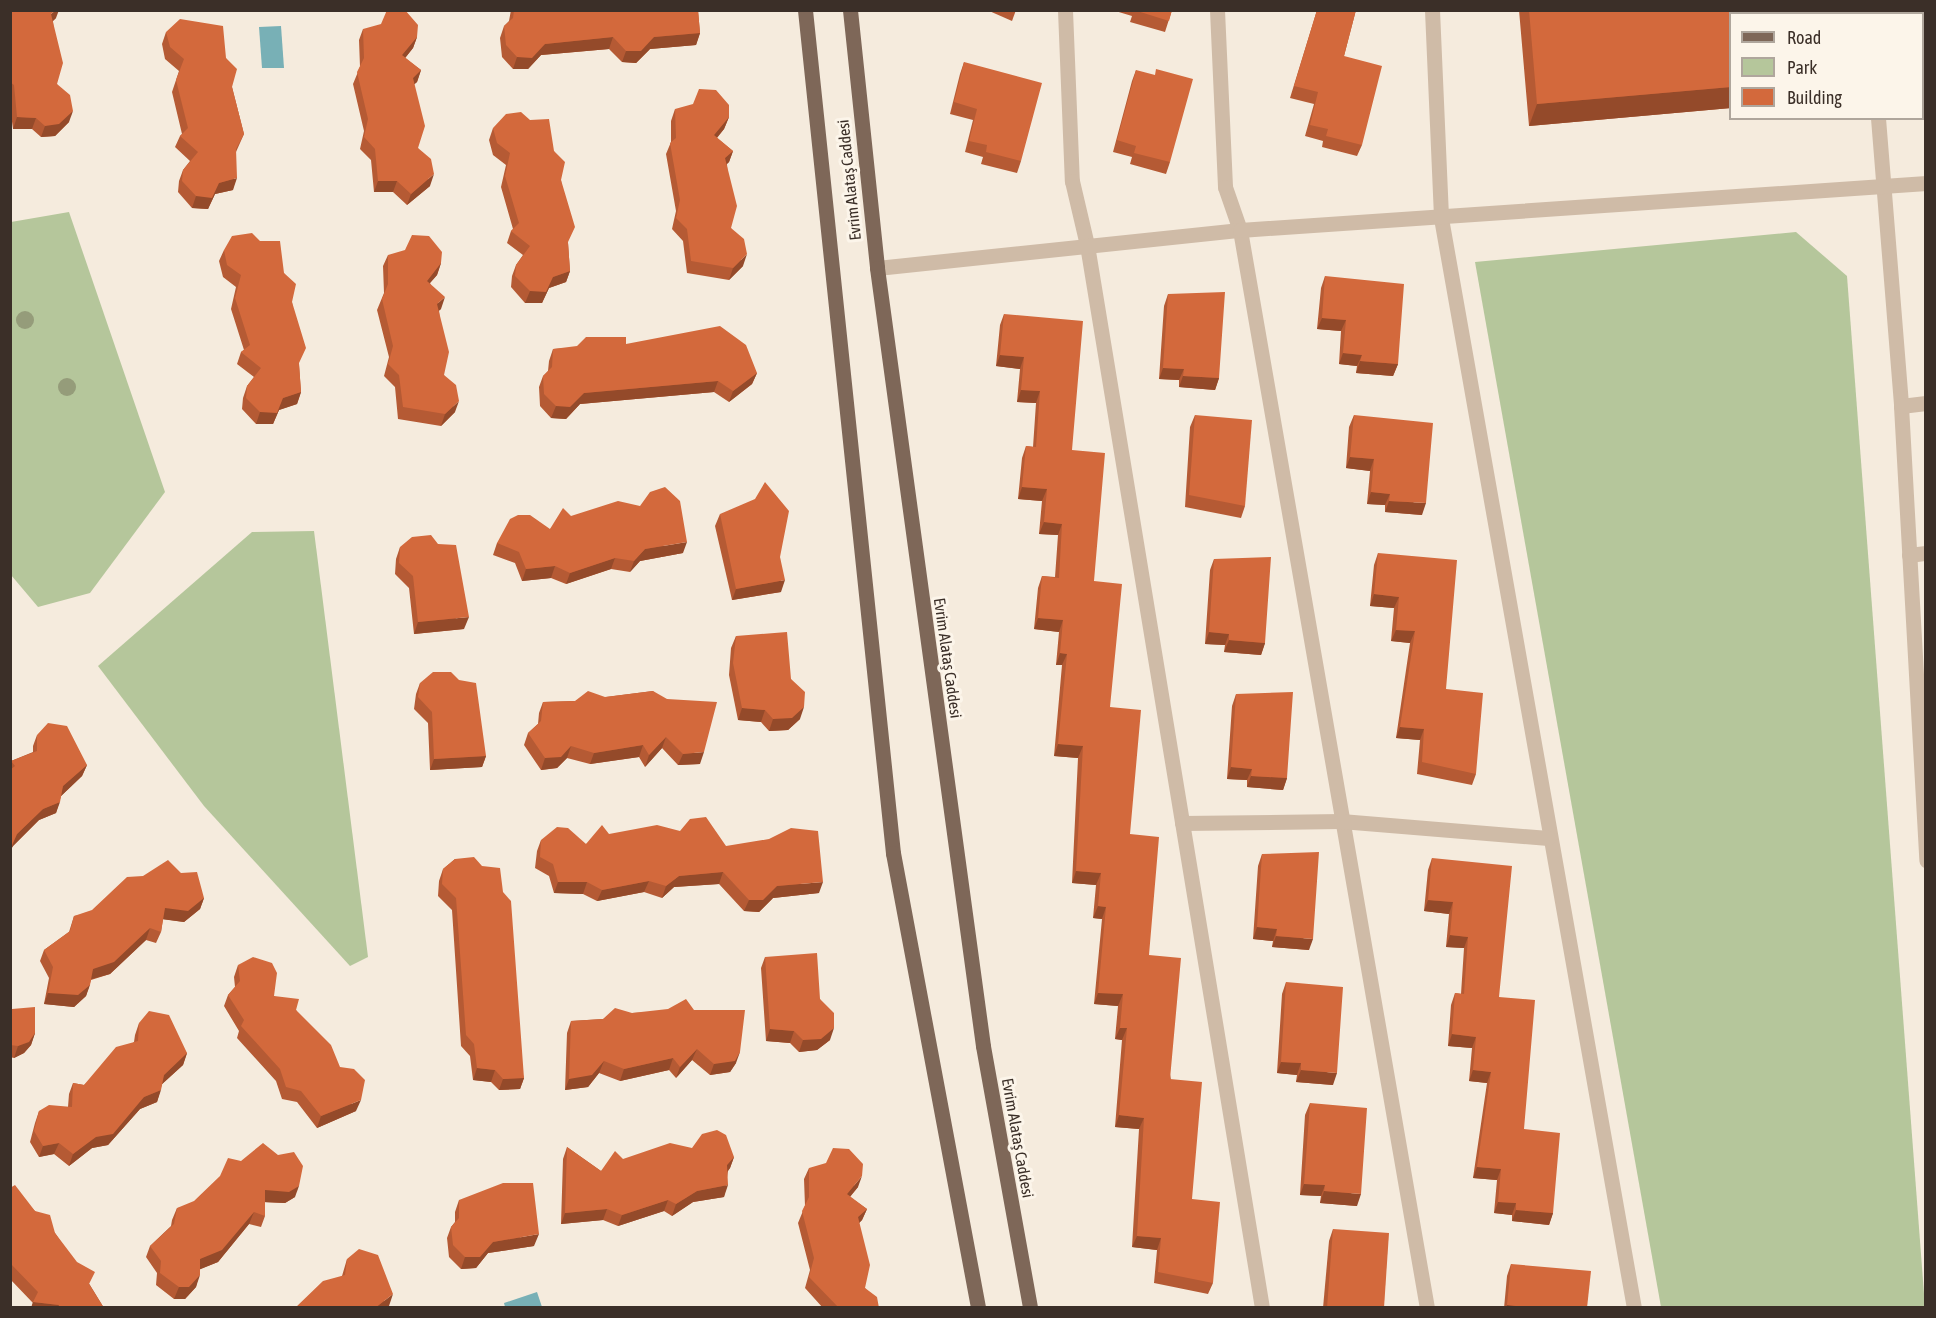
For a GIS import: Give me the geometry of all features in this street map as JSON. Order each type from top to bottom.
[{"type":"main road","name":"Evrim Alataş Caddesi","points":[[805,10],[893,853],[978,1308]]},
{"type":"main road","name":"Evrim Alataş Caddesi","points":[[850,10],[876,268],[983,1046],[1030,1308]]},
{"type":"lane","points":[[1065,10],[1072,181],[1088,244],[1262,1308]]},
{"type":"lane","points":[[1216,10],[1225,187],[1240,230],[1427,1308]]},
{"type":"lane","points":[[1432,10],[1441,218],[1548,838],[1634,1308]]},
{"type":"lane","points":[[1878,120],[1900,406],[1926,860]]},
{"type":"lane","points":[[876,268],[1088,244],[1240,230],[1926,183]]},
{"type":"lane","points":[[1900,406],[1926,404]]},
{"type":"lane","points":[[1909,555],[1926,553]]},
{"type":"lane","points":[[1182,823],[1341,821],[1548,838]]},
{"type":"green space","points":[[69,212],[165,492],[90,593],[38,607],[11,575],[11,222]]},
{"type":"green space","points":[[1796,232],[1847,276],[1925,1307],[1661,1307],[1475,262]]},
{"type":"green space","points":[[314,531],[368,957],[350,966],[204,806],[98,666],[252,532]]},
{"type":"water","points":[[281,26],[284,68],[262,68],[259,27]]},
{"type":"water","points":[[537,1292],[542,1307],[505,1307],[504,1303]]},
{"type":"building","points":[[10,10],[56,10],[51,14],[63,63],[57,84],[70,95],[73,111],[59,124],[45,126],[36,118],[17,117],[14,85],[10,82]]},
{"type":"building","points":[[387,10],[405,10],[418,25],[417,37],[402,55],[421,70],[413,78],[425,126],[418,148],[431,159],[434,174],[411,194],[397,181],[378,181],[375,149],[364,137],[368,119],[357,72],[364,58],[363,29],[381,24]]},
{"type":"building","points":[[514,10],[698,10],[700,33],[654,37],[641,51],[626,51],[613,37],[545,44],[532,58],[517,57],[506,45],[504,26],[513,18]]},
{"type":"building","points":[[1134,10],[1172,10],[1169,21]]},
{"type":"building","points":[[1317,10],[1356,10],[1344,56],[1382,66],[1362,145],[1326,136],[1328,129],[1310,125],[1318,92],[1294,86]]},
{"type":"building","points":[[1529,10],[1765,10],[1765,12],[1729,12],[1729,87],[1537,104]]},
{"type":"building","points":[[180,19],[223,26],[226,58],[237,69],[232,87],[244,134],[236,149],[237,178],[219,183],[212,198],[196,196],[182,181],[183,170],[198,152],[180,136],[188,128],[176,80],[184,59],[170,47],[166,32]]},
{"type":"building","points":[[964,62],[1042,83],[1021,161],[986,152],[987,145],[969,141],[977,109],[954,102]]},
{"type":"building","points":[[1156,69],[1193,79],[1170,162],[1134,153],[1136,146],[1117,140],[1136,70],[1155,75]]},
{"type":"building","points":[[699,89],[716,90],[729,105],[729,117],[714,135],[733,151],[725,158],[737,206],[731,228],[744,239],[747,254],[733,268],[691,261],[687,229],[676,218],[680,200],[670,143],[676,138],[675,109],[693,104]]},
{"type":"building","points":[[521,112],[530,120],[549,119],[554,151],[565,162],[561,180],[575,227],[568,242],[570,271],[553,277],[546,292],[530,291],[515,276],[516,265],[530,246],[511,231],[519,223],[505,176],[510,153],[497,143],[493,128],[506,114]]},
{"type":"building","points":[[252,233],[260,241],[280,241],[284,273],[296,284],[292,302],[306,348],[299,363],[301,392],[283,398],[277,413],[260,412],[246,398],[247,386],[261,368],[241,352],[250,345],[235,298],[241,275],[227,265],[224,250],[232,236]]},
{"type":"building","points":[[412,235],[429,236],[442,252],[441,263],[427,281],[445,297],[437,304],[449,352],[444,375],[456,385],[459,401],[445,414],[403,407],[399,375],[388,364],[393,346],[382,299],[388,284],[388,255],[405,250]]},
{"type":"building","points":[[1325,276],[1404,284],[1398,364],[1360,361],[1362,355],[1343,353],[1346,320],[1322,318]]},
{"type":"building","points":[[1225,292],[1219,378],[1183,376],[1184,369],[1163,368],[1168,294]]},
{"type":"building","points":[[1004,314],[1083,321],[1072,450],[1105,453],[1094,581],[1122,584],[1110,707],[1141,710],[1130,834],[1159,837],[1149,955],[1181,958],[1170,1079],[1202,1082],[1192,1199],[1220,1202],[1213,1283],[1158,1272],[1161,1238],[1137,1236],[1144,1118],[1119,1115],[1127,1028],[1120,1028],[1123,994],[1098,993],[1106,907],[1098,906],[1101,873],[1076,871],[1083,746],[1058,744],[1067,654],[1060,653],[1063,620],[1038,618],[1042,576],[1059,578],[1062,524],[1044,522],[1047,489],[1022,487],[1026,446],[1036,447],[1040,391],[1021,390],[1024,357],[1000,355]]},
{"type":"building","points":[[720,326],[746,345],[757,373],[733,391],[718,381],[584,393],[570,407],[556,406],[544,394],[543,376],[552,367],[553,349],[577,346],[586,337],[626,337],[626,344]]},
{"type":"building","points":[[1195,415],[1252,420],[1245,506],[1189,495]]},
{"type":"building","points":[[1354,415],[1433,423],[1426,503],[1389,501],[1390,494],[1371,492],[1374,459],[1350,457]]},
{"type":"building","points":[[765,482],[789,511],[780,557],[785,580],[736,589],[720,514],[755,499]]},
{"type":"building","points":[[665,487],[680,501],[687,542],[645,549],[634,561],[615,558],[570,573],[555,566],[526,569],[519,552],[497,543],[510,519],[518,515],[530,515],[550,529],[563,508],[571,516],[618,501],[640,506],[650,492]]},
{"type":"building","points":[[431,535],[438,544],[456,545],[469,617],[418,622],[413,576],[399,563],[400,547],[412,537]]},
{"type":"building","points":[[1378,553],[1457,560],[1446,689],[1483,693],[1476,774],[1422,762],[1424,729],[1400,727],[1415,631],[1396,630],[1399,597],[1374,594]]},
{"type":"building","points":[[1271,557],[1265,643],[1229,640],[1229,634],[1209,632],[1214,559]]},
{"type":"building","points":[[787,632],[791,679],[805,692],[804,707],[792,718],[773,719],[765,710],[742,708],[733,663],[736,636]]},
{"type":"building","points":[[433,672],[451,672],[459,680],[476,683],[486,756],[434,759],[432,712],[418,697],[420,683]]},
{"type":"building","points":[[588,691],[605,697],[653,691],[667,699],[717,702],[704,752],[683,754],[666,737],[649,755],[643,745],[594,753],[571,746],[561,757],[545,758],[528,733],[541,721],[543,702],[575,701]]},
{"type":"building","points":[[1293,692],[1287,778],[1251,776],[1252,769],[1231,767],[1236,694]]},
{"type":"building","points":[[48,723],[67,726],[87,765],[63,786],[60,802],[43,809],[17,834],[10,849],[10,770],[15,766],[11,761],[37,751],[37,735]]},
{"type":"building","points":[[706,817],[726,846],[769,839],[791,828],[818,831],[823,882],[777,886],[763,900],[749,900],[723,872],[679,876],[666,886],[649,881],[602,890],[587,882],[558,882],[553,864],[540,857],[541,840],[557,827],[568,828],[586,844],[602,825],[609,834],[657,825],[680,831],[690,819]]},
{"type":"building","points":[[1319,852],[1313,939],[1276,936],[1277,929],[1257,927],[1262,854]]},
{"type":"building","points":[[474,857],[482,866],[500,868],[503,892],[511,901],[524,1078],[503,1079],[495,1070],[477,1068],[474,1044],[466,1035],[456,898],[442,884],[443,869],[455,859]]},
{"type":"building","points":[[1432,858],[1512,866],[1499,997],[1535,1000],[1524,1129],[1560,1133],[1553,1213],[1516,1210],[1516,1203],[1498,1202],[1501,1169],[1477,1167],[1491,1072],[1473,1070],[1476,1037],[1452,1034],[1455,993],[1464,994],[1468,937],[1450,935],[1453,902],[1428,900]]},
{"type":"building","points":[[168,860],[181,873],[197,872],[204,898],[188,911],[165,908],[161,932],[150,928],[114,962],[93,969],[90,985],[78,995],[48,993],[53,967],[44,950],[70,931],[74,916],[92,910],[127,877],[143,876]]},
{"type":"building","points":[[817,953],[820,999],[834,1013],[834,1028],[821,1039],[803,1040],[794,1031],[770,1029],[765,957]]},
{"type":"building","points":[[253,957],[272,963],[277,973],[274,996],[299,999],[296,1010],[331,1045],[340,1067],[354,1069],[365,1080],[361,1100],[321,1116],[301,1091],[286,1087],[280,1069],[241,1026],[244,1020],[228,995],[240,981],[238,965]]},
{"type":"building","points":[[1286,982],[1343,987],[1337,1073],[1301,1070],[1301,1063],[1281,1062]]},
{"type":"building","points":[[686,999],[694,1010],[745,1010],[740,1052],[735,1061],[714,1064],[697,1049],[680,1067],[673,1058],[624,1069],[604,1061],[592,1075],[569,1079],[571,1021],[603,1019],[615,1008],[632,1013],[668,1009]]},
{"type":"building","points":[[10,1007],[12,1009],[35,1007],[35,1033],[29,1042],[18,1046],[10,1045]]},
{"type":"building","points":[[149,1011],[169,1015],[187,1053],[164,1075],[161,1090],[144,1097],[113,1134],[96,1137],[73,1154],[59,1143],[43,1146],[34,1131],[39,1111],[49,1105],[72,1107],[73,1083],[84,1085],[116,1047],[138,1041],[139,1023]]},
{"type":"building","points":[[1310,1103],[1367,1108],[1361,1194],[1324,1191],[1325,1185],[1304,1184]]},
{"type":"building","points":[[717,1130],[726,1135],[734,1157],[727,1165],[728,1185],[697,1191],[676,1204],[668,1200],[622,1215],[607,1209],[565,1213],[567,1147],[601,1171],[615,1151],[623,1159],[670,1143],[692,1148],[702,1134]]},
{"type":"building","points":[[263,1143],[278,1155],[294,1152],[303,1166],[299,1186],[289,1192],[265,1190],[265,1216],[254,1212],[222,1250],[200,1259],[200,1275],[189,1287],[179,1287],[160,1273],[161,1261],[150,1246],[174,1224],[177,1208],[194,1201],[220,1176],[228,1158],[241,1161]]},
{"type":"building","points":[[833,1148],[849,1149],[863,1164],[862,1176],[847,1194],[867,1209],[858,1217],[870,1265],[865,1288],[877,1297],[879,1308],[839,1308],[809,1277],[814,1258],[802,1211],[809,1197],[809,1168],[826,1163]]},
{"type":"building","points":[[503,1183],[533,1183],[539,1234],[493,1242],[480,1257],[465,1257],[453,1245],[451,1227],[459,1218],[459,1200]]},
{"type":"building","points":[[15,1185],[35,1211],[50,1215],[55,1233],[77,1262],[95,1272],[89,1284],[104,1308],[58,1308],[59,1305],[33,1302],[38,1292],[10,1263],[10,1188]]},
{"type":"building","points":[[1333,1229],[1389,1233],[1384,1308],[1327,1308]]},
{"type":"building","points":[[359,1249],[378,1255],[393,1294],[375,1308],[295,1308],[323,1281],[345,1275],[347,1259]]},
{"type":"building","points":[[1511,1264],[1591,1271],[1587,1308],[1532,1308],[1507,1305]]}]
